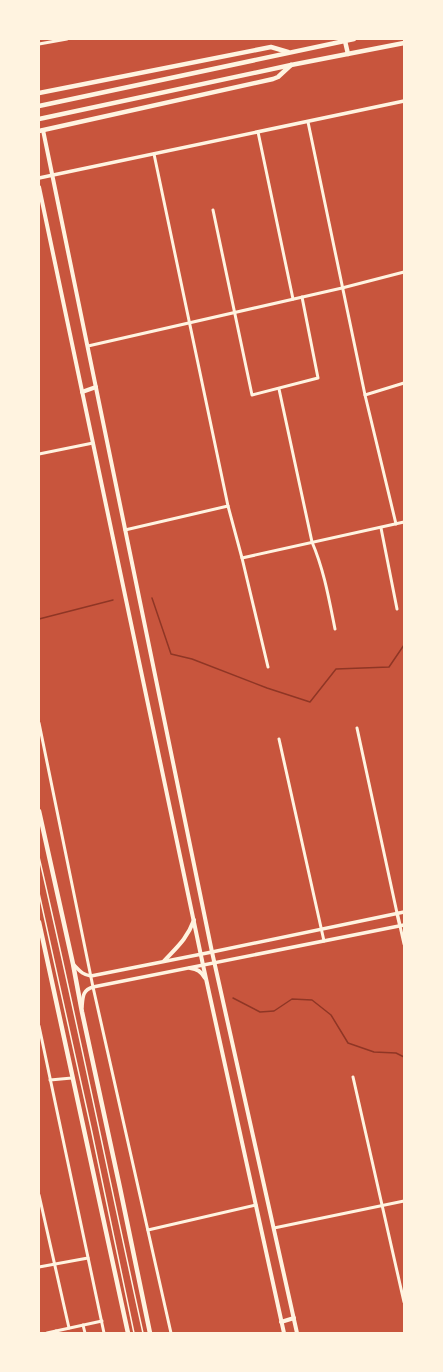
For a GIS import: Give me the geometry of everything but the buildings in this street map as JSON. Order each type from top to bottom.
[{"type":"main road","points":[[39,106],[354,39]]},
{"type":"main road","points":[[345,41],[348,54]]},
{"type":"main road","points":[[39,118],[291,64],[404,43]]},
{"type":"main road","points":[[39,93],[271,47],[289,52]]},
{"type":"main road","points":[[291,64],[278,77],[273,79],[41,131],[88,346],[212,952],[297,1333]]},
{"type":"main road","points":[[39,187],[203,965],[284,1333]]},
{"type":"main road","points":[[82,392],[96,387]]},
{"type":"main road","points":[[39,811],[73,964],[150,1333]]},
{"type":"main road","points":[[164,961],[187,937],[194,920]]},
{"type":"main road","points":[[39,922],[128,1333]]},
{"type":"main road","points":[[190,968],[197,969],[201,972],[208,984]]},
{"type":"main road","points":[[281,1322],[294,1318]]},
{"type":"street","points":[[39,44],[67,39]]},
{"type":"street","points":[[39,178],[404,101]]},
{"type":"street","points":[[308,122],[365,395],[396,524]]},
{"type":"street","points":[[258,132],[294,299]]},
{"type":"street","points":[[154,154],[228,506],[268,667]]},
{"type":"street","points":[[213,210],[252,395],[318,378],[302,297]]},
{"type":"street","points":[[88,346],[342,288],[404,272]]},
{"type":"street","points":[[365,395],[404,383]]},
{"type":"street","points":[[278,389],[312,542],[320,559],[326,581],[334,629]]},
{"type":"street","points":[[39,454],[93,443]]},
{"type":"street","points":[[125,530],[228,506]]},
{"type":"street","points":[[242,558],[404,522]]},
{"type":"street","points":[[381,528],[397,609]]},
{"type":"street","points":[[39,723],[93,987],[170,1333]]},
{"type":"street","points":[[357,728],[397,913],[402,925],[404,944]]},
{"type":"street","points":[[279,739],[324,941]]},
{"type":"street","points":[[73,964],[79,971],[91,976],[404,912]]},
{"type":"street","points":[[82,1012],[84,992],[88,988],[402,925]]},
{"type":"street","points":[[39,1026],[104,1333]]},
{"type":"street","points":[[354,1077],[404,1302]]},
{"type":"street","points":[[50,1080],[72,1078]]},
{"type":"street","points":[[39,1195],[69,1328]]},
{"type":"street","points":[[274,1228],[404,1201]]},
{"type":"street","points":[[148,1230],[256,1205]]},
{"type":"street","points":[[39,1267],[88,1258]]},
{"type":"street","points":[[47,1333],[102,1321]]},
{"type":"street","points":[[83,1325],[85,1333]]},
{"type":"lane","points":[[39,857],[74,1010],[115,1208],[143,1333]]},
{"type":"lane","points":[[39,893],[91,1128],[134,1333]]},
{"type":"waterway","points":[[152,598],[171,654],[192,659],[267,688],[310,702],[336,669],[389,667],[404,645]]},
{"type":"waterway","points":[[39,619],[113,600]]},
{"type":"waterway","points":[[233,998],[260,1012],[274,1011],[292,999],[312,1000],[331,1015],[348,1043],[374,1052],[396,1053],[404,1057]]}]
